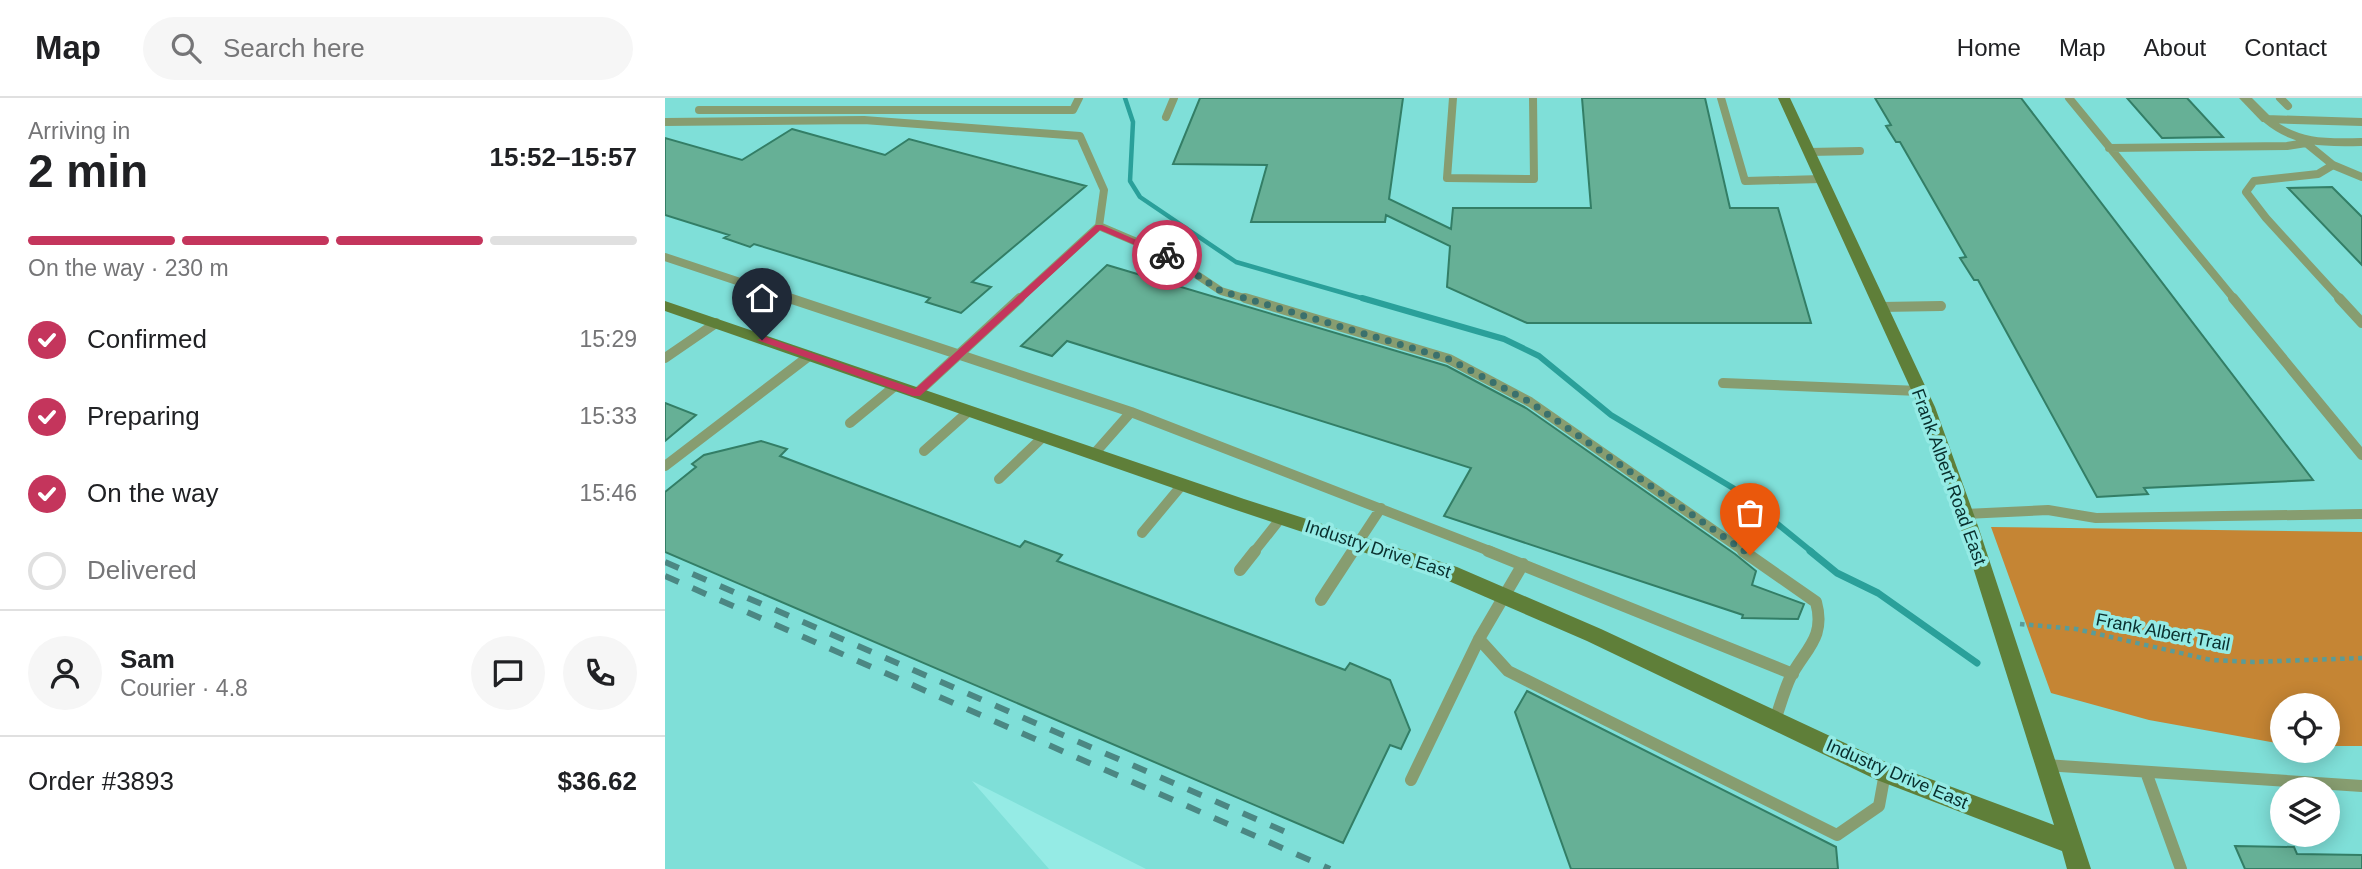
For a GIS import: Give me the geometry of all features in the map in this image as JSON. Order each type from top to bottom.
[{"type":"street","name":"Frank Albert Road East","points":[[1784,98],[1919,391],[1965,514],[2079,869]]},
{"type":"street","points":[[2245,98],[2266,119]]},
{"type":"street","name":"Industry Drive East","points":[[665,306],[1505,594],[1885,773],[2070,843]]},
{"type":"lane","points":[[712,98],[699,110],[1073,110],[1079,98]]},
{"type":"lane","points":[[1166,117],[1174,98]]},
{"type":"lane","points":[[1453,98],[1447,178],[1534,179],[1533,98]]},
{"type":"lane","points":[[1721,98],[1745,181],[1821,179]]},
{"type":"lane","points":[[2069,98],[2362,456]]},
{"type":"lane","points":[[2280,98],[2288,106]]},
{"type":"lane","points":[[2266,119],[2298,119],[2317,123],[2362,122]]},
{"type":"lane","points":[[2266,119],[2280,132],[2306,143],[2333,165],[2362,177]]},
{"type":"lane","points":[[665,122],[864,120],[1080,136],[1104,190],[1099,226],[917,393]]},
{"type":"lane","points":[[2109,148],[2277,146],[2349,142],[2362,144]]},
{"type":"lane","points":[[1809,152],[1860,151]]},
{"type":"lane","points":[[2333,165],[2318,174],[2254,181],[2246,191],[2266,218],[2362,323]]},
{"type":"lane","points":[[1099,226],[1167,255],[1221,291],[1449,359],[1530,402],[1816,601],[1822,616],[1819,633],[1793,674],[1775,720]]},
{"type":"lane","points":[[665,257],[1131,412],[1523,564],[1793,674]]},
{"type":"lane","points":[[1881,307],[1941,306]]},
{"type":"lane","points":[[665,358],[716,323]]},
{"type":"lane","points":[[665,466],[809,356]]},
{"type":"lane","points":[[1723,383],[1919,391]]},
{"type":"lane","points":[[850,423],[895,386]]},
{"type":"lane","points":[[924,451],[969,411]]},
{"type":"lane","points":[[1094,454],[1131,412]]},
{"type":"lane","points":[[999,479],[1043,437]]},
{"type":"lane","points":[[1142,533],[1182,485]]},
{"type":"lane","points":[[1321,600],[1381,508]]},
{"type":"lane","points":[[1965,514],[2048,510],[2097,518],[2362,514]]},
{"type":"lane","points":[[1240,570],[1281,518]]},
{"type":"lane","points":[[1411,780],[1479,639],[1523,564]]},
{"type":"lane","points":[[1479,639],[1508,671],[1837,835],[1879,806],[1885,773]]},
{"type":"lane","points":[[2045,765],[2362,786]]},
{"type":"lane","points":[[2146,772],[2181,869]]},
{"type":"path","name":"Frank Albert Trail","points":[[2000,623],[2076,629],[2211,660],[2253,662],[2362,658]]},
{"type":"shaded area","points":[[665,98],[2362,98],[2362,869],[1146,869],[972,781],[1049,869],[665,869]]},
{"type":"shaded area","points":[[1991,527],[2362,532],[2362,746],[2340,746],[2340,693],[2270,693],[2270,742],[2149,720],[2051,693]]},
{"type":"building","points":[[1200,98],[1403,98],[1389,199],[1451,229],[1453,208],[1591,208],[1582,98],[1705,98],[1730,208],[1778,208],[1811,323],[1527,323],[1447,287],[1450,246],[1386,215],[1385,222],[1251,222],[1267,165],[1173,164]]},
{"type":"building","points":[[1875,98],[2021,98],[2313,480],[2144,488],[2148,494],[2097,497],[1978,280],[1974,280],[1960,258],[1966,257],[1900,142],[1896,142],[1886,126],[1891,125]]},
{"type":"building","points":[[2127,98],[2187,98],[2223,137],[2162,138]]},
{"type":"building","points":[[792,129],[885,155],[909,139],[1086,186],[972,282],[991,287],[961,313],[926,302],[930,298],[754,244],[750,247],[724,238],[729,235],[665,215],[665,138],[742,160]]},
{"type":"building","points":[[2332,187],[2362,217],[2362,265],[2288,188]]},
{"type":"building","points":[[1107,265],[1447,366],[1526,408],[1735,554],[1756,571],[1752,585],[1804,604],[1798,619],[1742,618],[1743,615],[1444,516],[1471,468],[1067,341],[1052,356],[1021,346]]},
{"type":"building","points":[[665,403],[696,415],[665,441]]},
{"type":"building","points":[[761,441],[787,449],[780,456],[1020,547],[1025,541],[1062,555],[1057,561],[1345,670],[1350,663],[1390,680],[1410,730],[1401,749],[1390,745],[1343,843],[665,552],[665,492],[696,467],[692,464],[704,455]]},
{"type":"building","points":[[1527,691],[1836,847],[1838,869],[1571,869],[1515,712]]},
{"type":"building","points":[[2235,846],[2294,847],[2297,854],[2362,855],[2362,869],[2245,869]]},
{"type":"waterway","points":[[1125,98],[1133,122],[1130,181],[1140,197],[1236,262],[1368,300]]},
{"type":"waterway","points":[[1362,298],[1504,339],[1539,356],[1611,415],[1733,488],[1812,552]]},
{"type":"waterway","points":[[1810,551],[1837,573],[1878,593],[1977,663]]},
{"type":"railway","points":[[665,562],[1286,832]]},
{"type":"railway","points":[[665,576],[1330,869]]},
{"type":"way so far","points":[[1167,255],[1221,291],[1449,359],[1530,402],[1750,555]]},
{"type":"route","points":[[762,340],[917,393],[1099,226],[1167,255]]}]
